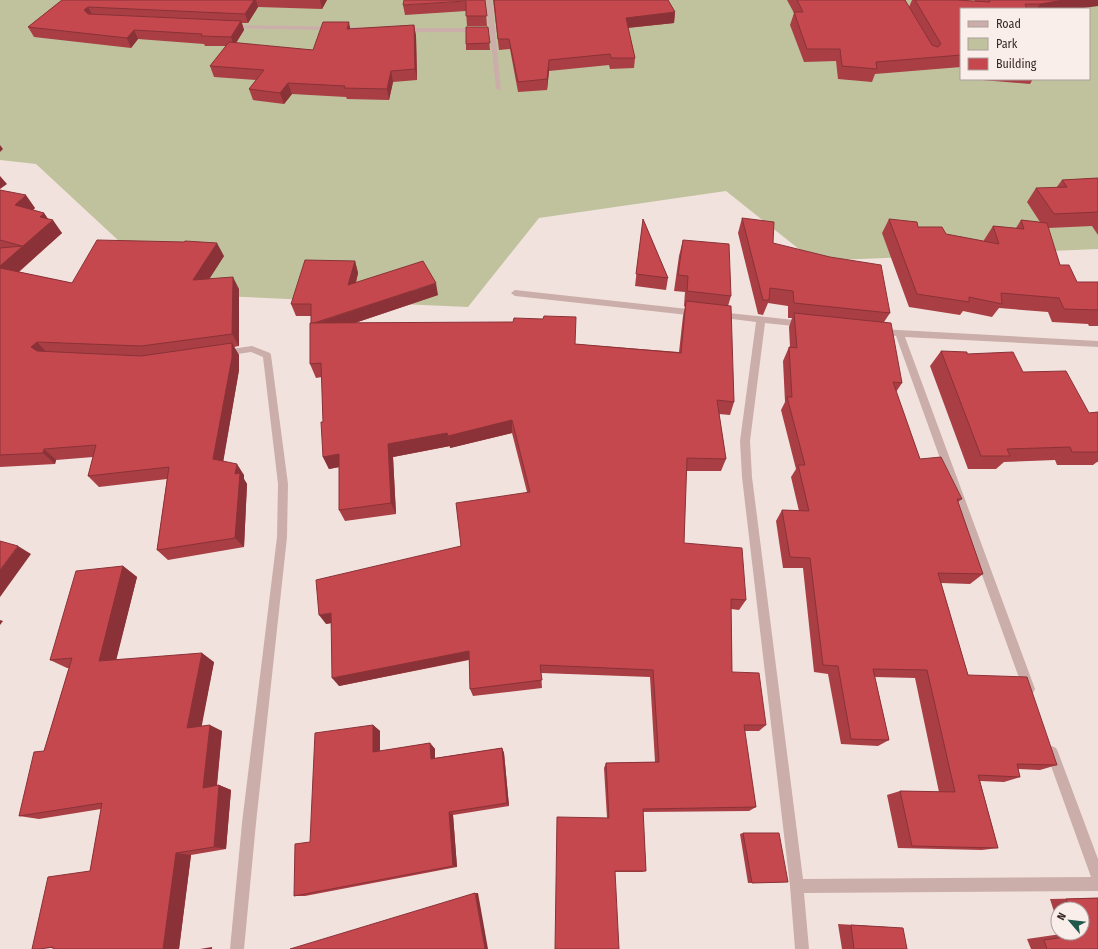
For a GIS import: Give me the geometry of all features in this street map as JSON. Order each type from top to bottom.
[{"type":"street","points":[[489,0],[499,89]]},
{"type":"street","points":[[224,26],[373,29]]},
{"type":"street","points":[[397,30],[493,30]]},
{"type":"street","points":[[515,293],[815,326]]},
{"type":"street","points":[[762,320],[748,411],[745,441],[746,477],[797,886],[802,949]]},
{"type":"street","points":[[869,331],[900,334],[1098,344]]},
{"type":"street","points":[[900,334],[1033,700]]},
{"type":"street","points":[[213,354],[252,349],[267,355],[283,484],[282,537],[249,823],[237,949]]},
{"type":"street","points":[[1049,744],[1098,878]]},
{"type":"street","points":[[797,886],[1098,884]]},
{"type":"green space","points":[[0,0],[1098,0],[1098,249],[814,261],[726,191],[539,218],[468,307],[176,294],[36,164],[0,160]]},
{"type":"building","points":[[62,0],[254,0],[245,14],[88,7],[84,10],[88,14],[241,21],[231,37],[134,30],[127,38],[28,27]]},
{"type":"building","points":[[404,0],[485,0],[487,16],[466,16],[466,1],[403,5]]},
{"type":"building","points":[[494,0],[668,0],[675,12],[626,18],[635,58],[611,58],[610,54],[549,60],[547,79],[518,82],[509,39],[498,39]]},
{"type":"building","points":[[797,0],[905,0],[932,45],[938,47],[941,44],[915,0],[990,2],[989,0],[1064,0],[1040,4],[1025,4],[1027,8],[960,8],[960,55],[876,62],[877,69],[842,66],[840,49],[807,49],[794,12],[803,12]]},
{"type":"building","points":[[323,22],[349,22],[347,29],[414,25],[415,69],[391,71],[387,89],[344,88],[345,86],[288,83],[280,93],[249,89],[264,70],[210,66],[229,42],[313,50]]},
{"type":"building","points":[[466,27],[488,27],[490,43],[466,44]]},
{"type":"building","points":[[1098,178],[1098,212],[1054,214],[1036,188],[1067,187],[1062,180]]},
{"type":"building","points":[[0,190],[26,195],[15,205],[44,213],[40,217],[53,220],[0,266],[0,248],[22,246],[0,240]]},
{"type":"building","points":[[742,218],[774,222],[773,243],[830,257],[881,265],[890,313],[794,303],[793,291],[770,288],[769,300],[763,300]]},
{"type":"building","points":[[643,219],[668,278],[636,274]]},
{"type":"building","points":[[889,219],[917,222],[918,227],[942,227],[946,234],[999,244],[993,226],[1024,229],[1021,220],[1047,223],[1060,265],[1069,265],[1077,282],[1098,282],[1098,310],[1064,309],[1059,298],[1001,293],[1002,304],[969,297],[969,302],[917,294]]},
{"type":"building","points":[[97,240],[217,243],[193,280],[233,277],[232,334],[141,346],[37,342],[31,347],[37,351],[141,356],[232,343],[232,358],[213,459],[237,464],[235,474],[240,473],[235,538],[157,550],[169,467],[88,476],[96,445],[44,449],[43,453],[0,455],[0,268],[72,283]]},
{"type":"building","points":[[683,240],[729,244],[731,296],[687,291],[688,276],[678,275]]},
{"type":"building","points":[[305,260],[355,261],[348,285],[423,261],[436,283],[311,323],[311,304],[291,304]]},
{"type":"building","points":[[686,301],[731,306],[734,402],[717,400],[726,459],[687,458],[684,543],[742,548],[746,600],[731,599],[732,672],[759,673],[766,725],[744,725],[756,807],[643,809],[646,871],[615,871],[619,949],[555,949],[557,817],[609,818],[606,763],[659,762],[653,670],[540,665],[542,680],[470,689],[469,651],[332,678],[331,613],[319,615],[316,580],[461,546],[456,503],[530,492],[512,420],[448,436],[447,433],[388,444],[391,503],[339,510],[339,454],[323,457],[321,422],[323,422],[321,363],[310,364],[310,323],[513,322],[514,318],[543,319],[544,316],[576,317],[575,344],[681,353]]},
{"type":"building","points":[[794,313],[891,323],[902,383],[893,382],[920,459],[941,457],[962,499],[957,499],[983,574],[938,573],[968,675],[1027,677],[1057,765],[1017,764],[1020,777],[978,775],[998,848],[912,846],[900,791],[955,792],[927,670],[873,669],[889,740],[851,739],[838,666],[823,665],[810,558],[790,557],[782,510],[809,511],[798,465],[805,465],[787,397],[792,397],[789,347],[797,348]]},
{"type":"building","points":[[941,351],[967,352],[967,354],[1013,352],[1023,372],[1066,371],[1089,413],[1098,412],[1098,452],[1072,452],[1070,447],[1007,449],[1010,456],[981,456]]},
{"type":"building","points":[[0,541],[18,546],[0,570]]},
{"type":"building","points":[[123,566],[99,661],[202,653],[187,728],[210,725],[203,788],[219,785],[214,847],[176,853],[163,949],[53,949],[53,947],[32,949],[48,877],[90,871],[102,803],[19,816],[34,752],[44,751],[72,658],[50,660],[76,571]]},
{"type":"building","points":[[373,725],[373,752],[430,743],[431,759],[502,748],[507,803],[449,812],[453,866],[294,896],[295,844],[310,842],[315,733]]},
{"type":"building","points":[[743,833],[779,833],[788,882],[752,883]]},
{"type":"building","points":[[475,893],[485,949],[290,949]]},
{"type":"building","points":[[1098,898],[1098,949],[1047,949],[1044,940],[1090,941],[1090,901],[1067,901],[1066,899]]},
{"type":"building","points":[[851,925],[903,928],[907,949],[854,949]]}]
